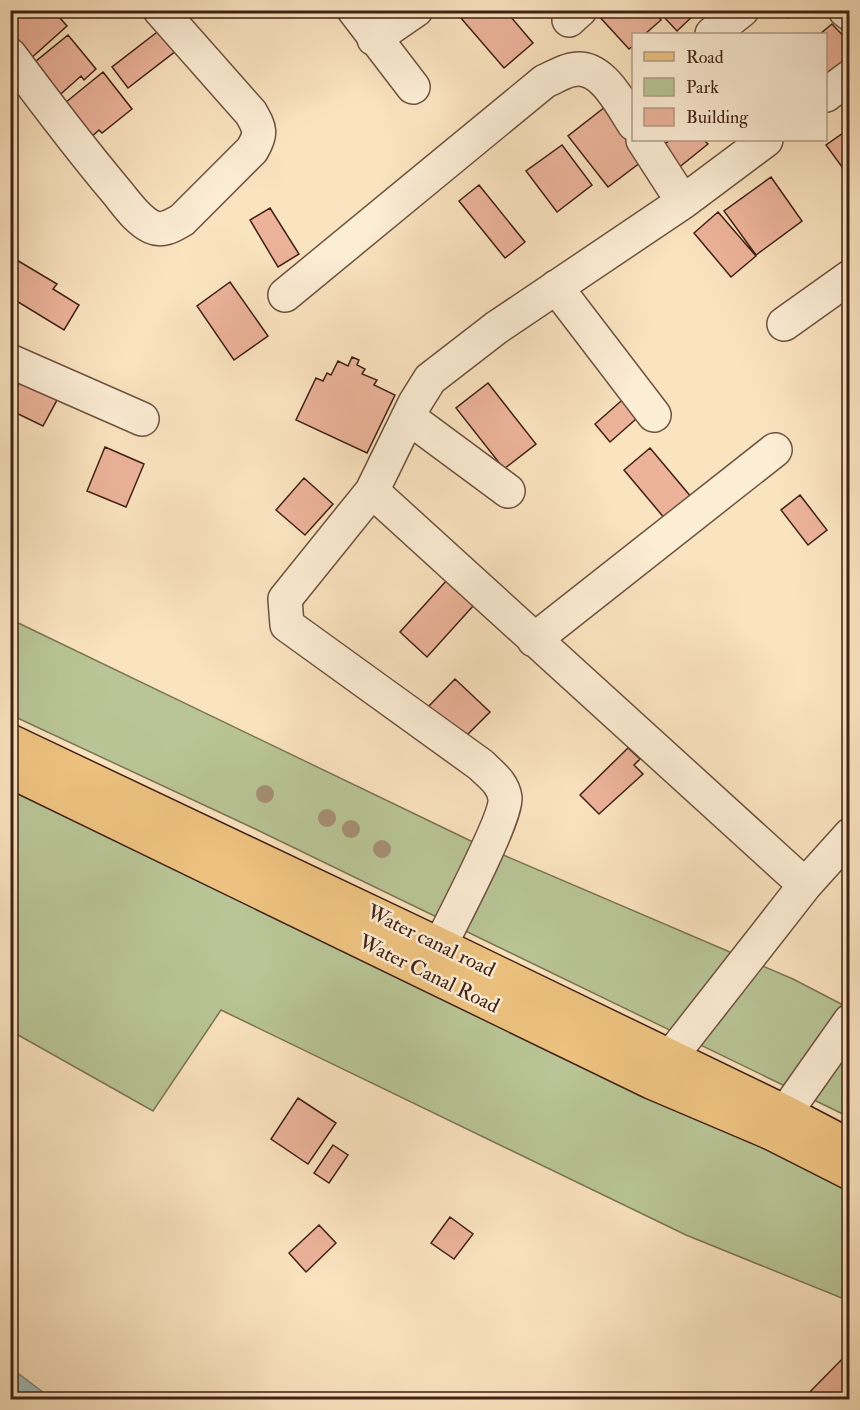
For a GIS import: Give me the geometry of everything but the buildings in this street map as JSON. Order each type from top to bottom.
[{"type":"main road","name":"Water canal road","points":[[10,741],[433,959]]},
{"type":"main road","name":"Water Canal Road","points":[[10,771],[433,959],[661,1070],[778,1123],[849,1173]]},
{"type":"main road","points":[[778,1123],[849,1146]]},
{"type":"street","points":[[10,55],[84,154],[135,213],[152,227],[159,229],[170,227],[182,220],[252,150],[259,138],[258,126],[251,112],[160,10]]},
{"type":"street","points":[[354,10],[413,87]]},
{"type":"street","points":[[374,39],[416,10]]},
{"type":"street","points":[[713,33],[742,10]]},
{"type":"street","points":[[845,10],[849,14]]},
{"type":"street","points":[[285,295],[545,81],[572,69],[594,72],[614,93],[632,122]]},
{"type":"street","points":[[827,94],[849,77]]},
{"type":"street","points":[[644,141],[683,202]]},
{"type":"street","points":[[433,959],[502,813],[505,800],[500,783],[481,765],[287,625],[285,599],[372,491],[408,417],[430,379],[496,328],[683,202],[765,141]]},
{"type":"street","points":[[784,324],[849,277]]},
{"type":"street","points":[[556,287],[654,415]]},
{"type":"street","points":[[10,361],[142,419]]},
{"type":"street","points":[[408,417],[508,491]]},
{"type":"street","points":[[534,640],[775,450]]},
{"type":"street","points":[[372,491],[804,885]]},
{"type":"street","points":[[661,1070],[804,885],[849,835]]},
{"type":"street","points":[[778,1123],[849,1021]]},
{"type":"green space","points":[[10,619],[473,842],[793,979],[849,1008],[849,1117],[251,827],[11,715]]},
{"type":"green space","points":[[10,787],[849,1189],[849,1301],[686,1235],[221,1010],[153,1111],[11,1031]]},
{"type":"water","points":[[11,1368],[52,1399],[11,1399]]}]
